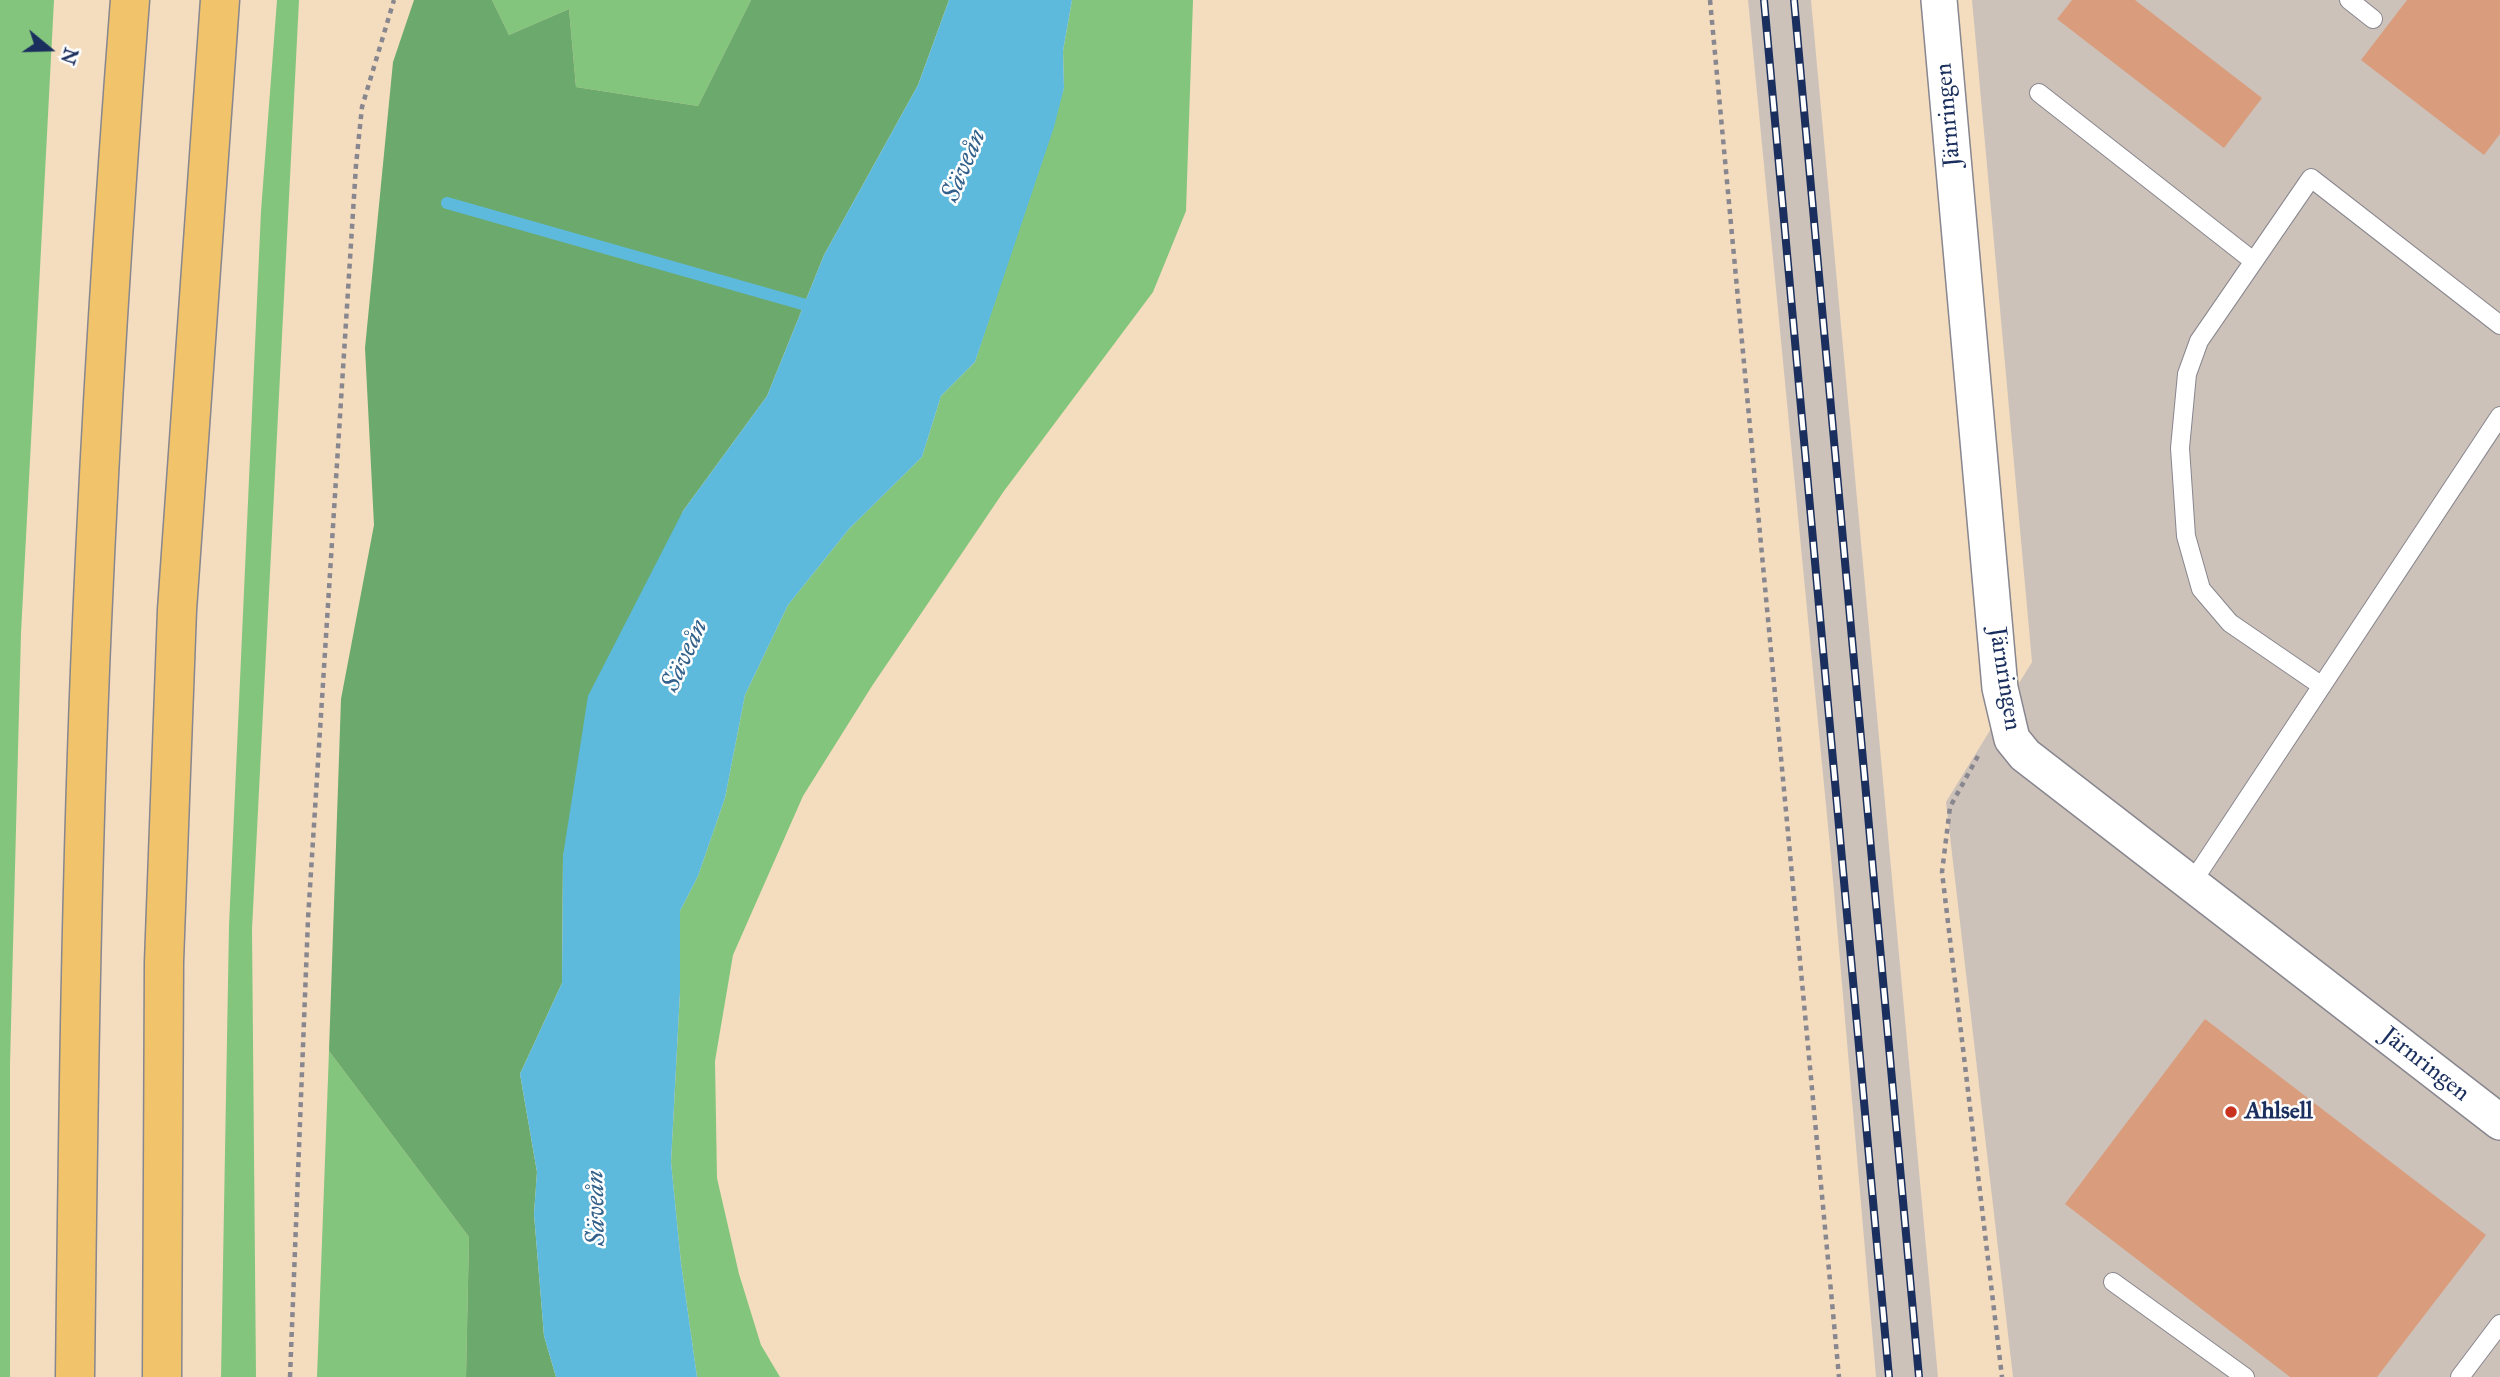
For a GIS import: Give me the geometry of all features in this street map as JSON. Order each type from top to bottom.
[{"type":"highway","points":[[75,1377],[81,957],[92,622],[114,214],[130,0]]},
{"type":"highway","points":[[162,1377],[164,962],[177,610],[220,0]]},
{"type":"street","name":"Järnringen","points":[[1939,0],[2000,688],[2012,739],[2025,755],[2500,1122]]},
{"type":"lane","points":[[2349,0],[2373,19]]},
{"type":"lane","points":[[2039,93],[2252,260]]},
{"type":"lane","points":[[2322,686],[2230,623],[2213,606],[2193,568],[2186,537],[2180,448],[2187,374],[2199,341],[2252,260],[2311,178],[2500,326]]},
{"type":"lane","points":[[2191,884],[2500,416]]},
{"type":"lane","points":[[2113,1282],[2245,1377]]},
{"type":"lane","points":[[2460,1377],[2500,1324]]},
{"type":"path","points":[[290,1377],[308,919],[356,165],[362,107],[394,0]]},
{"type":"path","points":[[1710,0],[1839,1377]]},
{"type":"path","points":[[2001,1377],[1942,872],[1950,807],[1977,756],[2012,739]]},
{"type":"shaded area","points":[[1748,0],[1811,0],[1938,1377],[1876,1377],[1831,857]]},
{"type":"shaded area","points":[[1972,0],[2500,0],[2500,1377],[2013,1377],[1946,802],[2032,662]]},
{"type":"green space","points":[[0,0],[54,0],[21,633],[10,1064],[10,1377],[0,1377]]},
{"type":"green space","points":[[277,0],[299,0],[252,929],[256,1377],[221,1377],[229,926],[261,211]]},
{"type":"green space","points":[[414,0],[492,0],[509,35],[569,9],[576,87],[698,106],[751,0],[949,0],[918,85],[824,255],[767,396],[683,511],[563,856],[562,983],[520,1074],[537,1172],[534,1214],[544,1336],[556,1377],[466,1377],[469,1237],[329,1051],[341,699],[374,525],[365,348],[393,62]]},
{"type":"green space","points":[[492,0],[751,0],[698,106],[576,87],[569,9],[509,35]]},
{"type":"green space","points":[[1072,0],[1193,0],[1186,211],[1153,292],[1004,491],[872,686],[803,796],[733,955],[715,1061],[717,1178],[739,1274],[761,1345],[780,1377],[697,1377],[681,1263],[671,1162],[680,992],[680,911],[698,876],[725,798],[745,695],[788,605],[849,529],[922,457],[941,396],[975,362],[1064,88],[1063,51]]},
{"type":"green space","points":[[329,1051],[469,1237],[466,1377],[317,1377]]},
{"type":"water","name":"Säveån","points":[[949,0],[1072,0],[1063,51],[1064,88],[1054,127],[975,362],[941,396],[922,457],[849,529],[788,605],[745,695],[725,798],[698,876],[680,911],[680,992],[671,1162],[681,1263],[697,1377],[556,1377],[544,1336],[534,1214],[537,1172],[520,1074],[562,983],[563,856],[588,696],[683,511],[767,396],[824,255],[918,85]]},
{"type":"building","points":[[2072,0],[2135,0],[2262,98],[2224,148],[2057,19]]},
{"type":"building","points":[[2407,0],[2500,0],[2500,134],[2484,155],[2361,60]]},
{"type":"building","name":"Ahlsell","points":[[2205,1019],[2486,1235],[2377,1377],[2290,1377],[2065,1204]]},
{"type":"waterway","points":[[447,203],[820,309]]},
{"type":"railway","points":[[1764,0],[1889,1377]]},
{"type":"railway","points":[[1794,0],[1919,1377]]},
{"type":"place","name":"Ahlsell","points":[[2231,1112]]}]
